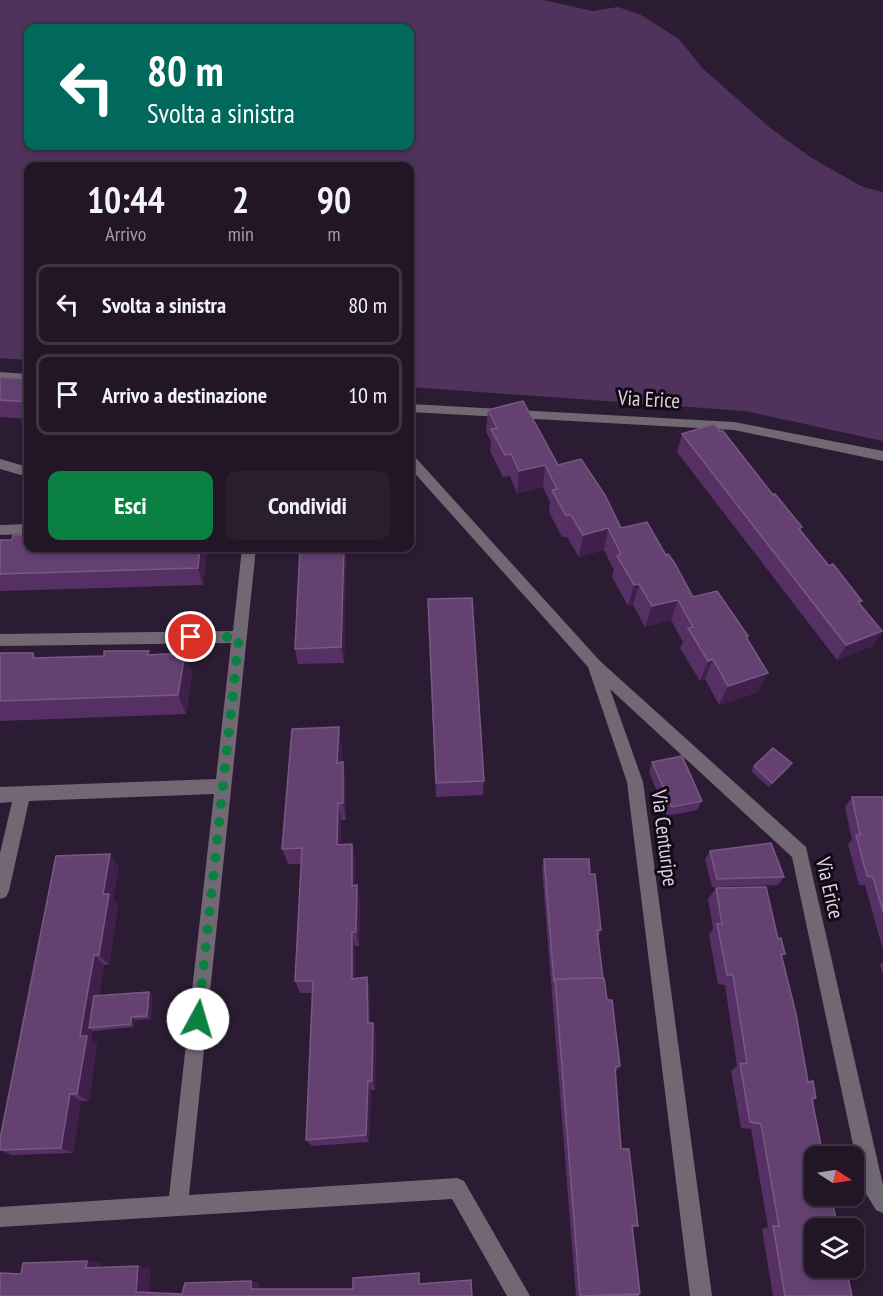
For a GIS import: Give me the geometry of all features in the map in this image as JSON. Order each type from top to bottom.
[{"type":"street","points":[[0,376],[24,378]]},
{"type":"street","name":"Via Erice","points":[[414,408],[734,426],[883,456]]},
{"type":"street","points":[[0,464],[24,471]]},
{"type":"street","name":"Via Centuripe","points":[[414,464],[594,664],[635,782],[701,1296]]},
{"type":"street","points":[[0,530],[24,529]]},
{"type":"street","points":[[178,1205],[249,552]]},
{"type":"street","points":[[0,640],[239,637]]},
{"type":"street","name":"Via Erice","points":[[594,664],[801,853],[872,1187],[883,1203]]},
{"type":"street","points":[[0,795],[224,786]]},
{"type":"street","points":[[0,891],[22,794]]},
{"type":"street","points":[[0,1217],[457,1188],[519,1296]]},
{"type":"shaded area","points":[[0,0],[543,0],[593,11],[618,7],[641,15],[679,39],[702,68],[769,127],[810,157],[863,187],[883,192],[883,441],[745,411],[414,387],[414,162],[24,162],[24,360],[0,358]]},
{"type":"building","points":[[0,377],[24,379],[24,402],[0,400]]},
{"type":"building","points":[[523,401],[558,465],[581,459],[605,495],[621,528],[647,522],[666,555],[668,554],[674,562],[693,597],[717,591],[748,636],[746,637],[768,673],[728,686],[713,659],[708,661],[688,628],[693,627],[678,600],[652,606],[639,584],[634,585],[617,556],[621,554],[608,528],[583,535],[571,515],[566,516],[552,490],[557,489],[545,465],[519,471],[511,454],[505,455],[491,429],[497,428],[488,410]]},
{"type":"building","points":[[714,424],[720,431],[723,431],[773,495],[775,494],[802,527],[799,529],[829,566],[833,564],[862,601],[858,602],[882,631],[846,645],[682,434]]},
{"type":"building","points":[[13,535],[24,535],[24,552],[200,552],[198,568],[0,574],[0,540],[12,540]]},
{"type":"building","points":[[300,552],[344,552],[341,647],[295,649]]},
{"type":"building","points":[[472,598],[484,781],[436,783],[428,599]]},
{"type":"building","points":[[104,651],[149,651],[147,655],[185,653],[178,695],[0,701],[0,653],[33,653],[33,658],[104,656]]},
{"type":"building","points":[[339,727],[337,763],[343,762],[343,803],[338,803],[337,845],[352,844],[352,886],[357,885],[356,932],[352,932],[352,979],[367,977],[368,1023],[373,1023],[372,1081],[368,1081],[366,1135],[306,1140],[313,981],[295,981],[302,848],[282,849],[292,729]]},
{"type":"building","points":[[773,748],[792,763],[772,783],[754,766]]},
{"type":"building","points":[[682,756],[702,801],[672,807],[652,762]]},
{"type":"building","points":[[852,797],[883,797],[883,912],[873,877],[867,876],[856,835],[860,835]]},
{"type":"building","points":[[771,843],[784,877],[717,879],[710,851]]},
{"type":"building","points":[[110,854],[103,894],[109,894],[99,955],[94,955],[80,1036],[87,1036],[77,1094],[70,1094],[61,1148],[0,1150],[0,1139],[56,856]]},
{"type":"building","points":[[544,859],[589,859],[590,874],[595,874],[601,930],[597,930],[603,978],[555,979],[554,982]]},
{"type":"building","points":[[766,887],[778,939],[781,938],[785,954],[781,954],[796,1014],[808,1082],[813,1081],[816,1098],[812,1099],[821,1146],[804,1146],[804,1206],[833,1206],[836,1218],[804,1218],[804,1278],[848,1278],[852,1296],[785,1296],[773,1226],[779,1226],[761,1124],[750,1122],[740,1064],[747,1063],[733,975],[727,975],[717,924],[722,924],[716,888]]},
{"type":"building","points":[[604,978],[607,1000],[612,1000],[620,1066],[615,1067],[621,1149],[629,1149],[638,1226],[632,1225],[640,1294],[580,1296],[555,979]]},
{"type":"building","points":[[149,992],[147,1016],[131,1017],[131,1024],[89,1028],[94,996]]},
{"type":"building","points":[[87,1261],[86,1268],[138,1266],[136,1292],[182,1294],[185,1283],[251,1281],[251,1289],[353,1289],[353,1278],[419,1273],[419,1284],[471,1280],[472,1296],[0,1296],[0,1273],[21,1274],[23,1263]]},
{"type":"building","points":[[638,1294],[638,1296],[591,1296]]},
{"type":"route","points":[[191,637],[239,637],[198,1019]]}]
